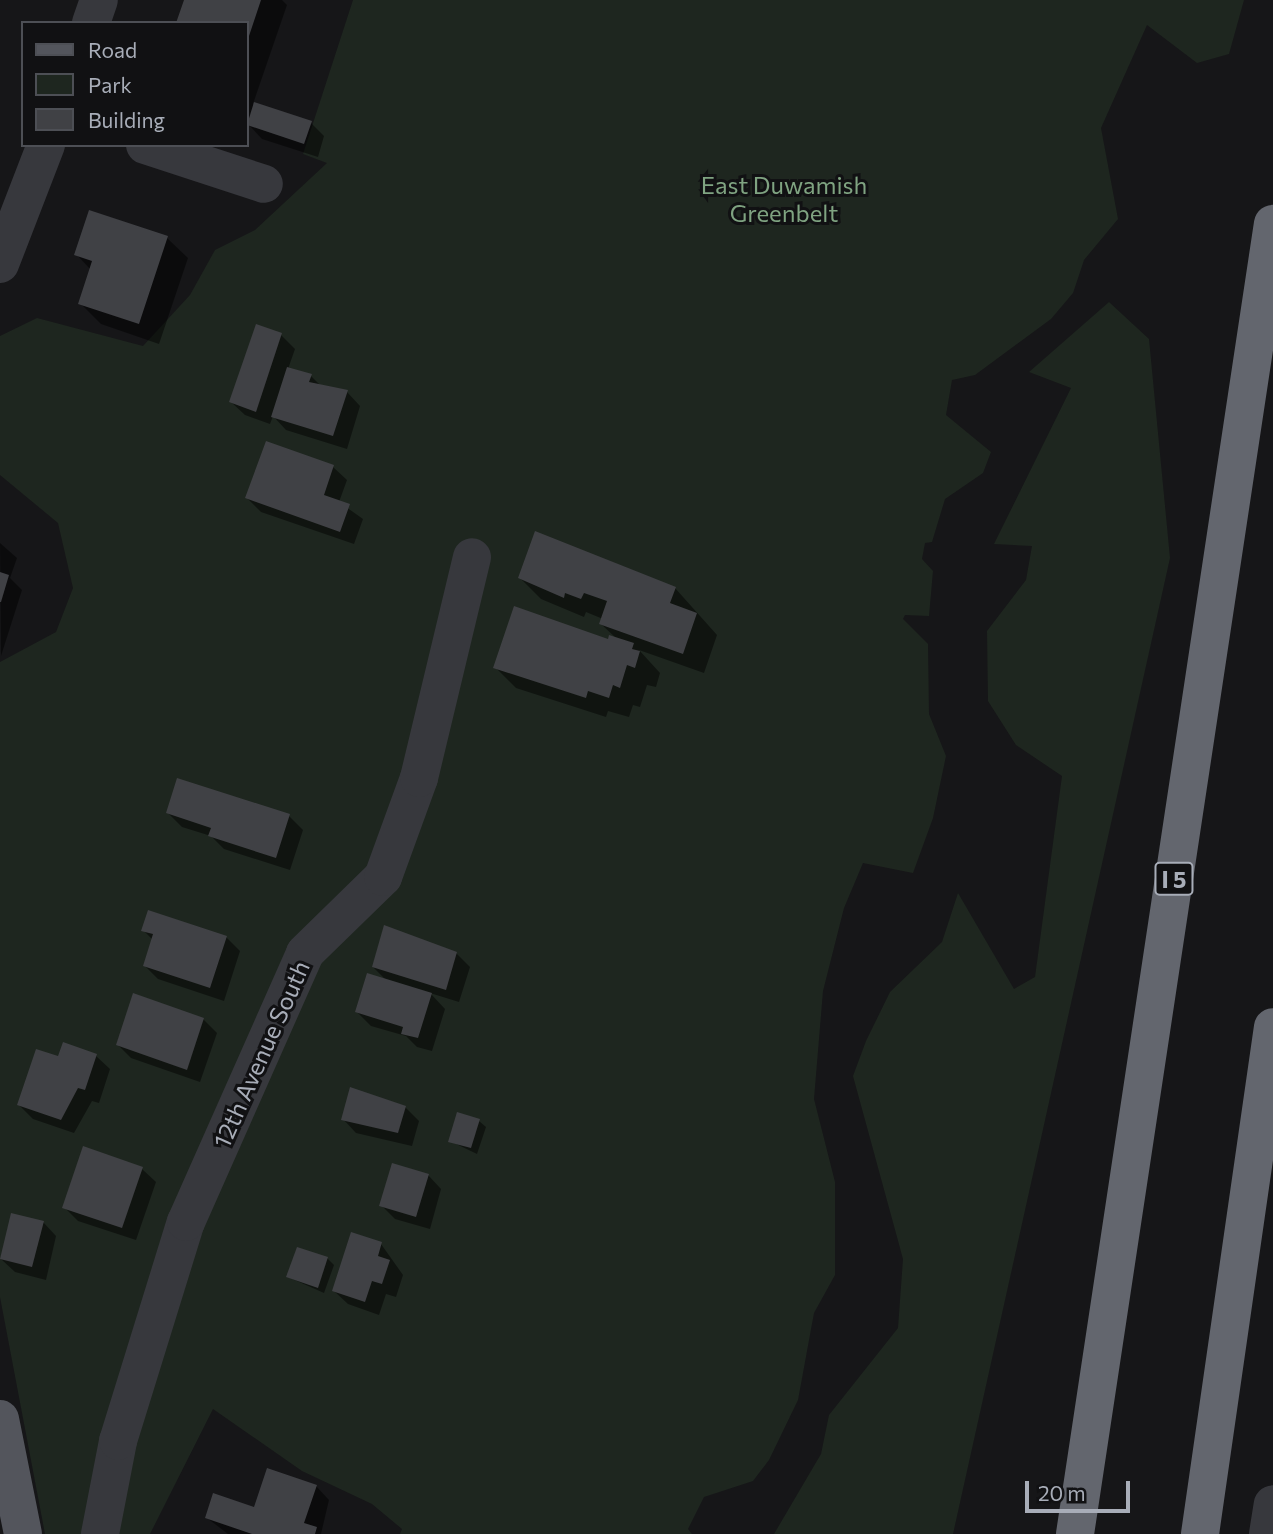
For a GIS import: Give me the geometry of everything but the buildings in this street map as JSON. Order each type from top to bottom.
[{"type":"highway","name":"I 5","points":[[1075,1534],[1273,224]]},
{"type":"highway","points":[[1200,1534],[1273,1027]]},
{"type":"main road","points":[[0,1419],[23,1534]]},
{"type":"street","points":[[92,21],[99,0]]},
{"type":"street","points":[[0,264],[45,147]]},
{"type":"street","points":[[151,147],[264,184]]},
{"type":"street","name":"12th Avenue South","points":[[100,1534],[118,1441],[186,1222],[305,953],[383,877],[419,778],[472,557]]},
{"type":"street","points":[[1268,1534],[1273,1504]]},
{"type":"green space","name":"East Duwamish Greenbelt","points":[[353,0],[1244,0],[1229,54],[1197,63],[1147,25],[1101,128],[1118,219],[1084,260],[1073,293],[1051,319],[975,375],[952,380],[946,415],[991,452],[983,473],[945,499],[932,542],[925,543],[922,559],[933,571],[929,616],[905,615],[903,619],[928,644],[929,714],[946,756],[933,818],[913,873],[863,863],[844,908],[823,991],[814,1099],[835,1182],[835,1275],[814,1313],[798,1400],[769,1460],[753,1481],[704,1497],[688,1529],[692,1534],[400,1534],[402,1529],[372,1504],[302,1471],[213,1409],[150,1534],[45,1534],[0,1297],[0,662],[56,632],[73,588],[58,523],[0,475],[0,336],[37,318],[143,346],[190,295],[215,250],[255,230],[327,163],[303,154]]},
{"type":"green space","points":[[1109,302],[1149,339],[1170,558],[953,1534],[774,1534],[821,1454],[829,1415],[898,1328],[903,1259],[853,1076],[866,1041],[890,992],[942,942],[958,893],[1014,989],[1035,977],[1062,776],[1016,745],[988,701],[987,631],[1026,580],[1032,546],[994,544],[1071,388],[1029,372]]}]
